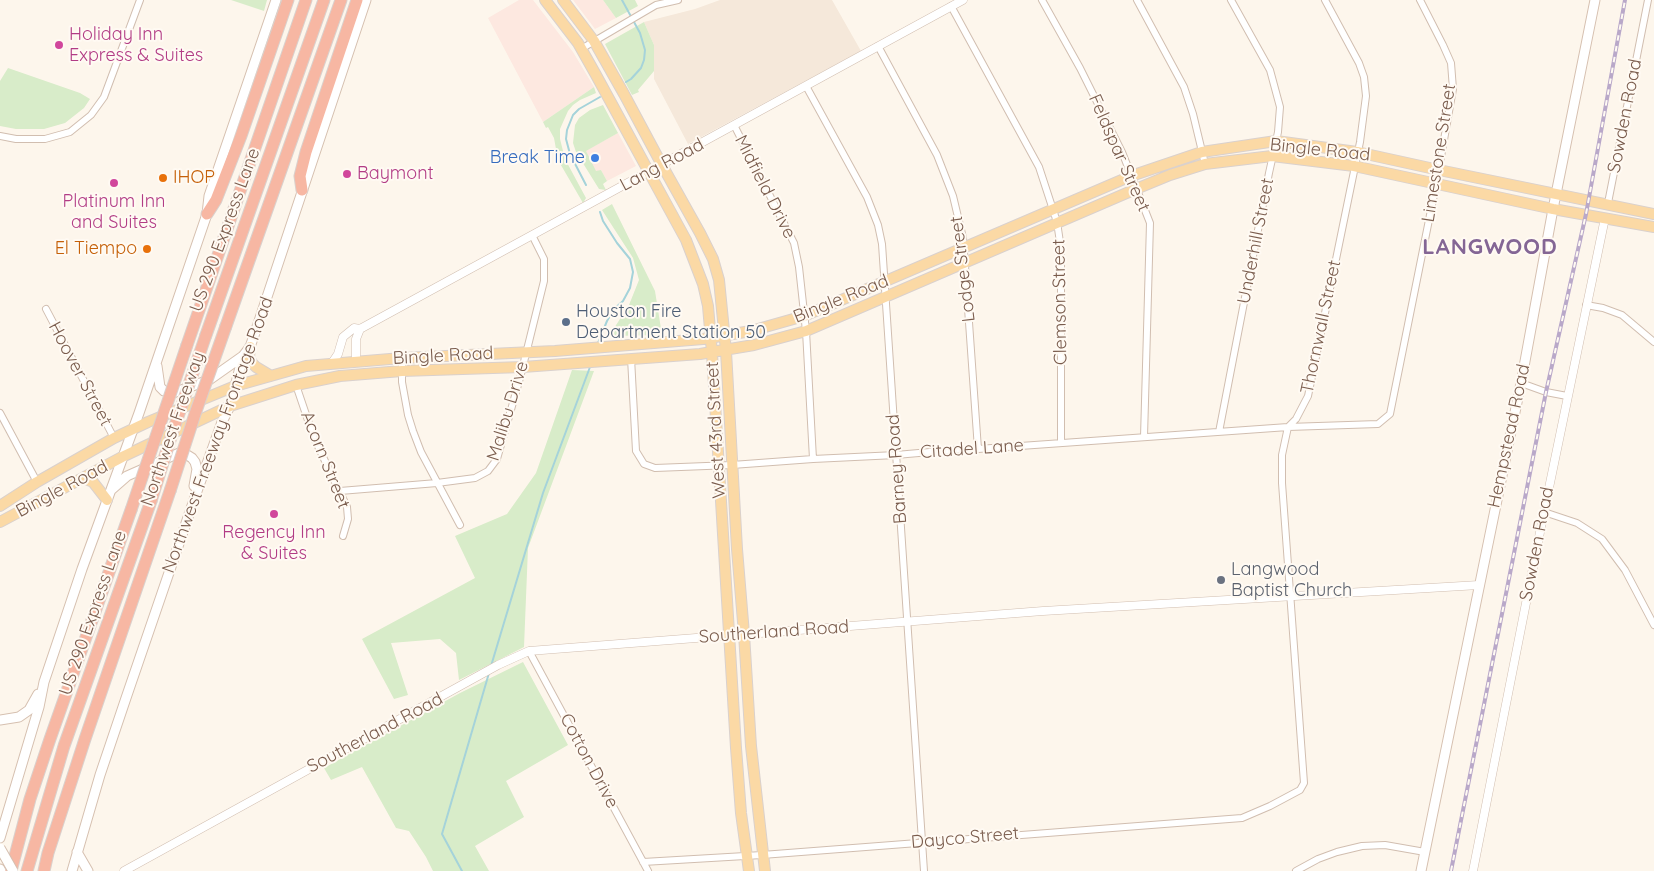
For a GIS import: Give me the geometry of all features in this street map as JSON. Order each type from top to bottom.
[{"type":"highway","points":[[207,214],[216,200],[241,136],[288,0]]},
{"type":"highway","name":"Northwest Freeway","points":[[12,871],[30,799],[50,739],[131,510],[306,0]]},
{"type":"highway","name":"US 290 Express Lane","points":[[27,871],[64,746],[151,501],[206,335],[324,0]]},
{"type":"highway","name":"Northwest Freeway","points":[[44,871],[48,852],[85,738],[195,414],[341,0]]},
{"type":"highway","points":[[302,190],[300,176],[306,152],[357,0]]},
{"type":"main road","points":[[0,838],[39,707],[44,682],[122,457],[134,429],[207,214],[212,188],[276,0]]},
{"type":"main road","name":"Northwest Freeway Frontage Road","points":[[72,871],[100,775],[191,508],[222,422],[230,406],[243,356],[250,347],[366,0]]},
{"type":"main road","name":"West 43rd Street","points":[[545,0],[581,49],[686,240],[703,284],[708,306],[711,338],[728,635],[741,813],[746,856],[750,871]]},
{"type":"main road","name":"West 43rd Street","points":[[563,0],[594,41],[624,94],[700,232],[713,259],[719,280],[726,350],[737,549],[751,746],[765,871]]},
{"type":"main road","name":"Hempstead Road","points":[[1421,871],[1521,383],[1553,209],[1595,0]]},
{"type":"main road","name":"Bingle Road","points":[[0,506],[114,438],[235,386],[306,366],[332,363],[555,351],[711,338],[758,329],[804,316],[1131,176],[1202,152],[1276,141],[1357,152],[1654,214]]},
{"type":"main road","name":"Bingle Road","points":[[0,522],[122,457],[230,406],[299,384],[340,376],[402,371],[523,367],[712,352],[754,345],[806,331],[886,298],[1057,222],[1170,175],[1205,164],[1272,156],[1354,166],[1553,209],[1654,227]]},
{"type":"main road","points":[[686,240],[700,232]]},
{"type":"main road","points":[[250,347],[249,358],[253,364],[271,376]]},
{"type":"main road","points":[[555,351],[556,364]]},
{"type":"main road","points":[[158,356],[157,369],[160,387],[164,391],[173,393],[209,380],[243,356]]},
{"type":"main road","points":[[299,384],[350,367],[356,362]]},
{"type":"main road","points":[[109,495],[127,476],[178,453],[184,453],[192,458],[197,469],[191,508]]},
{"type":"main road","points":[[84,478],[93,482],[109,495]]},
{"type":"main road","points":[[723,550],[737,549]]},
{"type":"main road","points":[[0,720],[19,717],[28,710],[44,682]]},
{"type":"main road","points":[[736,748],[751,746]]},
{"type":"main road","points":[[0,848],[12,871]]},
{"type":"main road","points":[[77,852],[88,871]]},
{"type":"street","points":[[0,136],[16,139],[45,139],[70,132],[91,115],[104,97],[140,0]]},
{"type":"street","points":[[581,49],[656,5],[678,0]]},
{"type":"street","name":"Lang Road","points":[[332,363],[338,354],[343,337],[354,328],[360,329],[963,0]]},
{"type":"street","name":"Feldspar Street","points":[[1042,0],[1080,68],[1122,152],[1150,223],[1144,437]]},
{"type":"street","points":[[1137,0],[1184,87],[1205,164]]},
{"type":"street","name":"Underhill Street","points":[[1219,432],[1276,141],[1280,107],[1270,70],[1231,0]]},
{"type":"street","name":"Thornwall Street","points":[[1283,799],[1300,790],[1304,783],[1282,478],[1282,455],[1288,428],[1296,419],[1308,396],[1357,152],[1366,96],[1364,78],[1359,64],[1325,0]]},
{"type":"street","name":"Limestone Street","points":[[1288,428],[1378,424],[1390,414],[1453,89],[1451,63],[1444,45],[1420,0]]},
{"type":"street","name":"Sowden Road","points":[[1608,203],[1648,0]]},
{"type":"street","name":"Clemson Street","points":[[951,6],[1039,167],[1057,222],[1061,249],[1061,442]]},
{"type":"street","name":"Lodge Street","points":[[878,46],[943,169],[953,196],[964,248],[978,449]]},
{"type":"street","name":"Barney Road","points":[[806,86],[872,209],[882,244],[924,871]]},
{"type":"street","name":"Midfield Drive","points":[[734,126],[794,243],[799,267],[806,331],[813,459]]},
{"type":"street","name":"Sowden Road","points":[[1473,871],[1567,396],[1605,218]]},
{"type":"street","name":"Malibu Drive","points":[[340,491],[437,484],[475,478],[488,471],[493,465],[497,458],[523,367],[544,281],[544,259],[532,236]]},
{"type":"street","points":[[1586,305],[1603,308],[1622,315],[1654,342]]},
{"type":"street","name":"Hoover Street","points":[[46,309],[114,438]]},
{"type":"street","points":[[356,362],[356,339],[360,329]]},
{"type":"street","points":[[402,358],[408,414],[413,431],[421,452],[460,525]]},
{"type":"street","name":"Citadel Lane","points":[[631,358],[636,451],[644,464],[655,468],[896,455],[1061,442],[1288,428]]},
{"type":"street","points":[[1521,383],[1546,392],[1567,396]]},
{"type":"street","name":"Acorn Street","points":[[299,384],[314,438],[347,507],[348,519],[343,536]]},
{"type":"street","points":[[0,413],[38,482]]},
{"type":"street","points":[[1544,512],[1577,523],[1602,539],[1625,570],[1654,624]]},
{"type":"street","name":"Southerland Road","points":[[124,871],[498,665],[529,652],[1043,611],[1479,585]]},
{"type":"street","name":"Cotton Drive","points":[[529,652],[648,871]]},
{"type":"street","name":"Dayco Street","points":[[643,862],[746,856],[1242,818],[1283,799]]},
{"type":"street","points":[[1296,871],[1331,854],[1362,846],[1385,845],[1425,852]]},
{"type":"shaded area","points":[[519,0],[533,0],[573,52],[594,87],[543,122],[488,18]]},
{"type":"shaded area","points":[[573,0],[603,0],[616,18],[595,29]]},
{"type":"shaded area","points":[[720,0],[832,0],[861,51],[688,144],[654,79],[654,45],[644,22],[695,9]]},
{"type":"shaded area","points":[[618,133],[636,166],[607,181],[601,170],[596,172],[585,151]]},
{"type":"green space","points":[[231,0],[267,0],[264,11]]},
{"type":"green space","points":[[603,0],[635,0],[638,6],[616,18]]},
{"type":"green space","points":[[644,22],[654,45],[654,71],[638,90],[639,92],[632,95],[605,44]]},
{"type":"green space","points":[[8,68],[80,93],[90,99],[84,108],[65,123],[44,129],[16,129],[0,126],[0,81]]},
{"type":"green space","points":[[594,87],[596,93],[573,105],[568,111],[560,129],[560,139],[565,159],[586,198],[583,203],[558,160],[554,138],[543,122]]},
{"type":"green space","points":[[603,105],[618,133],[586,151],[596,171],[601,170],[607,181],[603,184],[606,190],[599,189],[576,152],[573,143],[575,125],[579,118],[590,110]]},
{"type":"green space","points":[[612,204],[655,291],[662,335],[609,336],[629,305],[639,280],[633,258],[602,210]]},
{"type":"green space","points":[[572,370],[594,371],[528,548],[524,647],[459,680],[456,653],[440,639],[391,643],[408,695],[394,699],[362,639],[475,578],[455,536],[507,514],[536,473]]},
{"type":"green space","points":[[523,662],[568,745],[506,781],[524,817],[475,846],[489,871],[433,871],[409,831],[396,828],[362,767],[331,780],[324,768],[460,693]]},
{"type":"waterway","points":[[622,0],[640,33],[645,50],[641,68],[626,82]]},
{"type":"waterway","points":[[586,185],[570,154],[566,139],[567,130],[573,115],[579,109],[600,97]]},
{"type":"waterway","points":[[598,343],[607,321],[614,309],[623,301],[630,288],[633,272],[630,259],[617,243],[603,221],[600,212]]},
{"type":"waterway","points":[[491,666],[543,493],[590,367]]},
{"type":"waterway","points":[[462,871],[442,834],[489,673]]},
{"type":"railway","points":[[1451,871],[1546,392],[1586,214],[1625,0]]},
{"type":"place","name":"Holiday Inn Express & Suites","points":[[59,45]]},
{"type":"place","name":"Break Time","points":[[595,158]]},
{"type":"place","name":"Baymont","points":[[347,174]]},
{"type":"place","name":"IHOP","points":[[163,178]]},
{"type":"place","name":"Platinum Inn and Suites","points":[[114,183]]},
{"type":"place","name":"El Tiempo","points":[[147,249]]},
{"type":"place","name":"Houston Fire Department Station 50","points":[[566,322]]},
{"type":"place","name":"Regency Inn & Suites","points":[[274,514]]},
{"type":"place","name":"Langwood Baptist Church","points":[[1221,580]]},
{"type":"district","name":"LANGWOOD","points":[[1490,247]]}]
